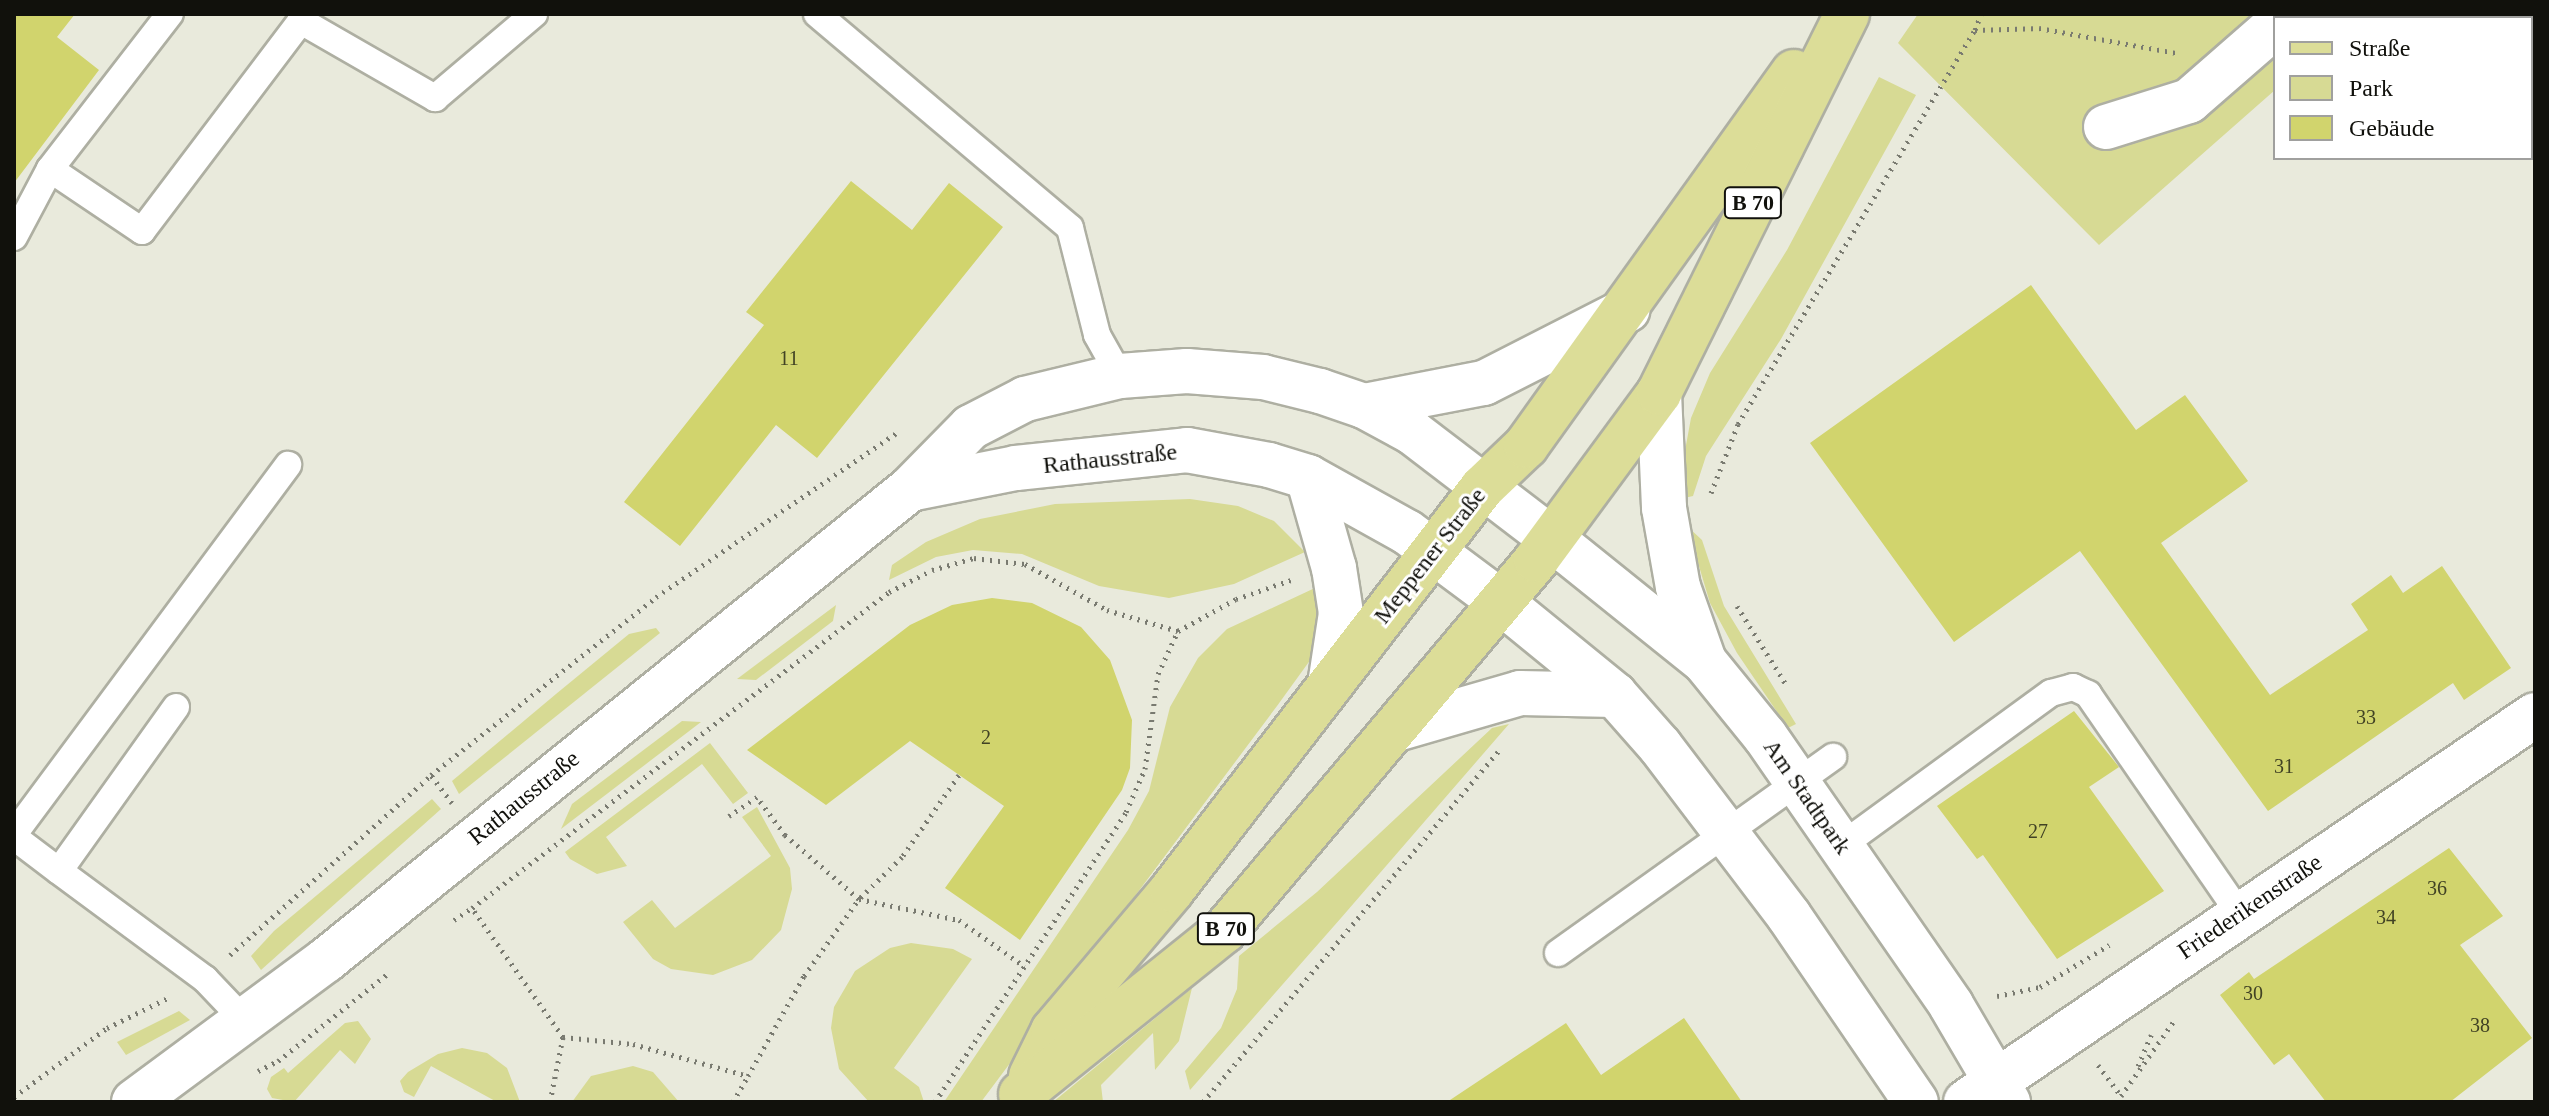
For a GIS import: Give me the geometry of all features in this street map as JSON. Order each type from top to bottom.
[{"type":"main road","name":"Meppener Straße","points":[[1018,1098],[1053,1031],[1172,890],[1482,488],[1526,446],[1627,310],[1834,14]]},
{"type":"main road","name":"Meppener Straße","points":[[1018,1098],[1224,931],[1552,539],[1659,393],[1847,14]]},
{"type":"street","points":[[2106,127],[2189,101],[2273,28]]},
{"type":"street","name":"B 70","points":[[1364,406],[1484,383],[1627,310]]},
{"type":"street","name":"Rathausstraße","points":[[134,1102],[244,1020],[910,489],[971,427],[1025,399],[1120,376],[1187,371],[1263,377],[1364,406],[1412,432],[1552,539]]},
{"type":"street","name":"Meppener Straße","points":[[1659,393],[1664,508],[1678,587],[1704,661]]},
{"type":"street","name":"Rathausstraße","points":[[910,489],[1016,468],[1187,450],[1308,477],[1433,551]]},
{"type":"street","name":"B 70","points":[[1308,477],[1334,568],[1341,613],[1330,685]]},
{"type":"street","name":"Am Stadtpark","points":[[1552,539],[1704,661],[1797,782],[1951,1005],[1990,1095]]},
{"type":"street","points":[[1433,551],[1615,695],[1726,831],[1916,1102]]},
{"type":"street","points":[[1396,729],[1520,693],[1615,695]]},
{"type":"street","name":"Friederikenstraße","points":[[1990,1095],[2239,913],[2535,715]]},
{"type":"lane","points":[[14,237],[50,169],[170,14]]},
{"type":"lane","points":[[50,169],[142,231],[301,18],[435,98],[534,14]]},
{"type":"lane","points":[[817,14],[1070,228],[1097,335],[1120,376]]},
{"type":"lane","points":[[244,1020],[205,979],[14,835],[288,465]]},
{"type":"lane","points":[[1841,846],[2051,693],[2073,687],[2088,694],[2239,913]]},
{"type":"lane","points":[[59,871],[176,707]]},
{"type":"lane","points":[[1558,953],[1833,757]]},
{"type":"path","points":[[1708,501],[1738,424],[1975,30],[1981,14]]},
{"type":"path","points":[[1975,30],[2039,28],[2180,54]]},
{"type":"path","points":[[550,1102],[563,1037],[472,908],[889,592],[932,570],[974,558],[1025,564],[1107,610],[1178,631]]},
{"type":"path","points":[[935,1102],[1126,812],[1145,769],[1158,674],[1178,631],[1236,599],[1334,568]]},
{"type":"path","points":[[1203,1102],[1509,741]]},
{"type":"path","points":[[14,1097],[107,1028],[205,979],[431,775]]},
{"type":"path","points":[[733,1102],[804,976],[859,899],[902,857],[959,775]]},
{"type":"path","points":[[729,816],[757,797],[785,835],[859,899],[959,920],[1024,966]]},
{"type":"path","points":[[1981,996],[2013,996],[2040,987]]},
{"type":"path","points":[[563,1037],[633,1044],[748,1076]]},
{"type":"green space","points":[[1918,14],[2361,14],[2273,16],[2273,92],[2099,245],[1898,43]]},
{"type":"green space","points":[[1879,77],[1916,95],[1781,339],[1706,456],[1693,496],[1684,498],[1684,456],[1691,418],[1710,373],[1787,250]]},
{"type":"green space","points":[[1190,499],[1238,506],[1274,521],[1305,552],[1234,584],[1169,598],[1099,586],[1022,554],[973,550],[936,557],[889,580],[892,565],[926,542],[980,519],[1055,504]]},
{"type":"green space","points":[[1687,526],[1702,540],[1724,606],[1796,724],[1788,728],[1737,653],[1710,603]]},
{"type":"green space","points":[[1317,587],[1319,624],[1311,659],[1277,706],[981,1102],[944,1102],[1128,830],[1149,791],[1170,707],[1198,658],[1227,629]]},
{"type":"green space","points":[[836,605],[833,621],[756,680],[737,679]]},
{"type":"green space","points":[[656,628],[660,633],[459,794],[452,781],[629,634]]},
{"type":"green space","points":[[682,721],[701,722],[561,829],[572,804]]},
{"type":"green space","points":[[1509,724],[1190,1090],[1185,1071],[1221,1028],[1237,989],[1239,956],[1317,892],[1492,728]]},
{"type":"green space","points":[[710,743],[748,793],[733,804],[702,764],[606,837],[627,866],[597,874],[570,859],[565,852]]},
{"type":"green space","points":[[432,799],[441,809],[261,970],[251,956],[274,931]]},
{"type":"green space","points":[[757,807],[790,868],[792,889],[781,930],[752,960],[713,975],[671,969],[653,959],[623,922],[652,900],[675,928],[771,856],[742,817]]},
{"type":"green space","points":[[911,943],[953,949],[972,959],[894,1068],[919,1087],[924,1102],[869,1102],[839,1069],[831,1028],[834,1007],[855,971],[890,948]]},
{"type":"green space","points":[[1192,988],[1179,1041],[1155,1070],[1153,1033],[1101,1085],[1103,1102],[1053,1102]]},
{"type":"green space","points":[[179,1011],[190,1020],[126,1055],[117,1042]]},
{"type":"green space","points":[[358,1021],[371,1039],[355,1064],[340,1050],[294,1102],[272,1098],[267,1089],[271,1077],[284,1068],[288,1073],[345,1023]]},
{"type":"green space","points":[[462,1048],[487,1053],[507,1068],[520,1102],[497,1102],[431,1066],[414,1097],[404,1092],[400,1081],[408,1072],[438,1054]]},
{"type":"green space","points":[[633,1066],[653,1072],[679,1102],[572,1102],[591,1076]]},
{"type":"building","points":[[14,14],[75,14],[57,37],[99,70],[14,183]]},
{"type":"building","points":[[851,181],[912,230],[949,183],[1003,227],[817,458],[776,425],[680,546],[624,502],[764,325],[746,312]]},
{"type":"building","points":[[2031,285],[2136,430],[2185,395],[2248,481],[2161,543],[2270,695],[2368,630],[2351,604],[2391,575],[2403,593],[2442,566],[2511,668],[2464,700],[2453,683],[2268,811],[2080,551],[1954,642],[1810,443]]},
{"type":"building","points":[[992,598],[1032,603],[1081,627],[1110,660],[1132,720],[1130,768],[1122,790],[1020,940],[945,888],[1004,806],[910,741],[826,805],[747,750],[910,625],[952,605]]},
{"type":"building","points":[[2074,711],[2119,767],[2089,787],[2164,891],[2057,959],[1983,855],[1977,859],[1937,806]]},
{"type":"building","points":[[2449,848],[2503,916],[2460,945],[2532,1038],[2450,1102],[2326,1102],[2289,1054],[2274,1065],[2220,995],[2249,972],[2254,979]]},
{"type":"building","points":[[1684,1018],[1742,1102],[1447,1102],[1566,1023],[1601,1075]]}]
